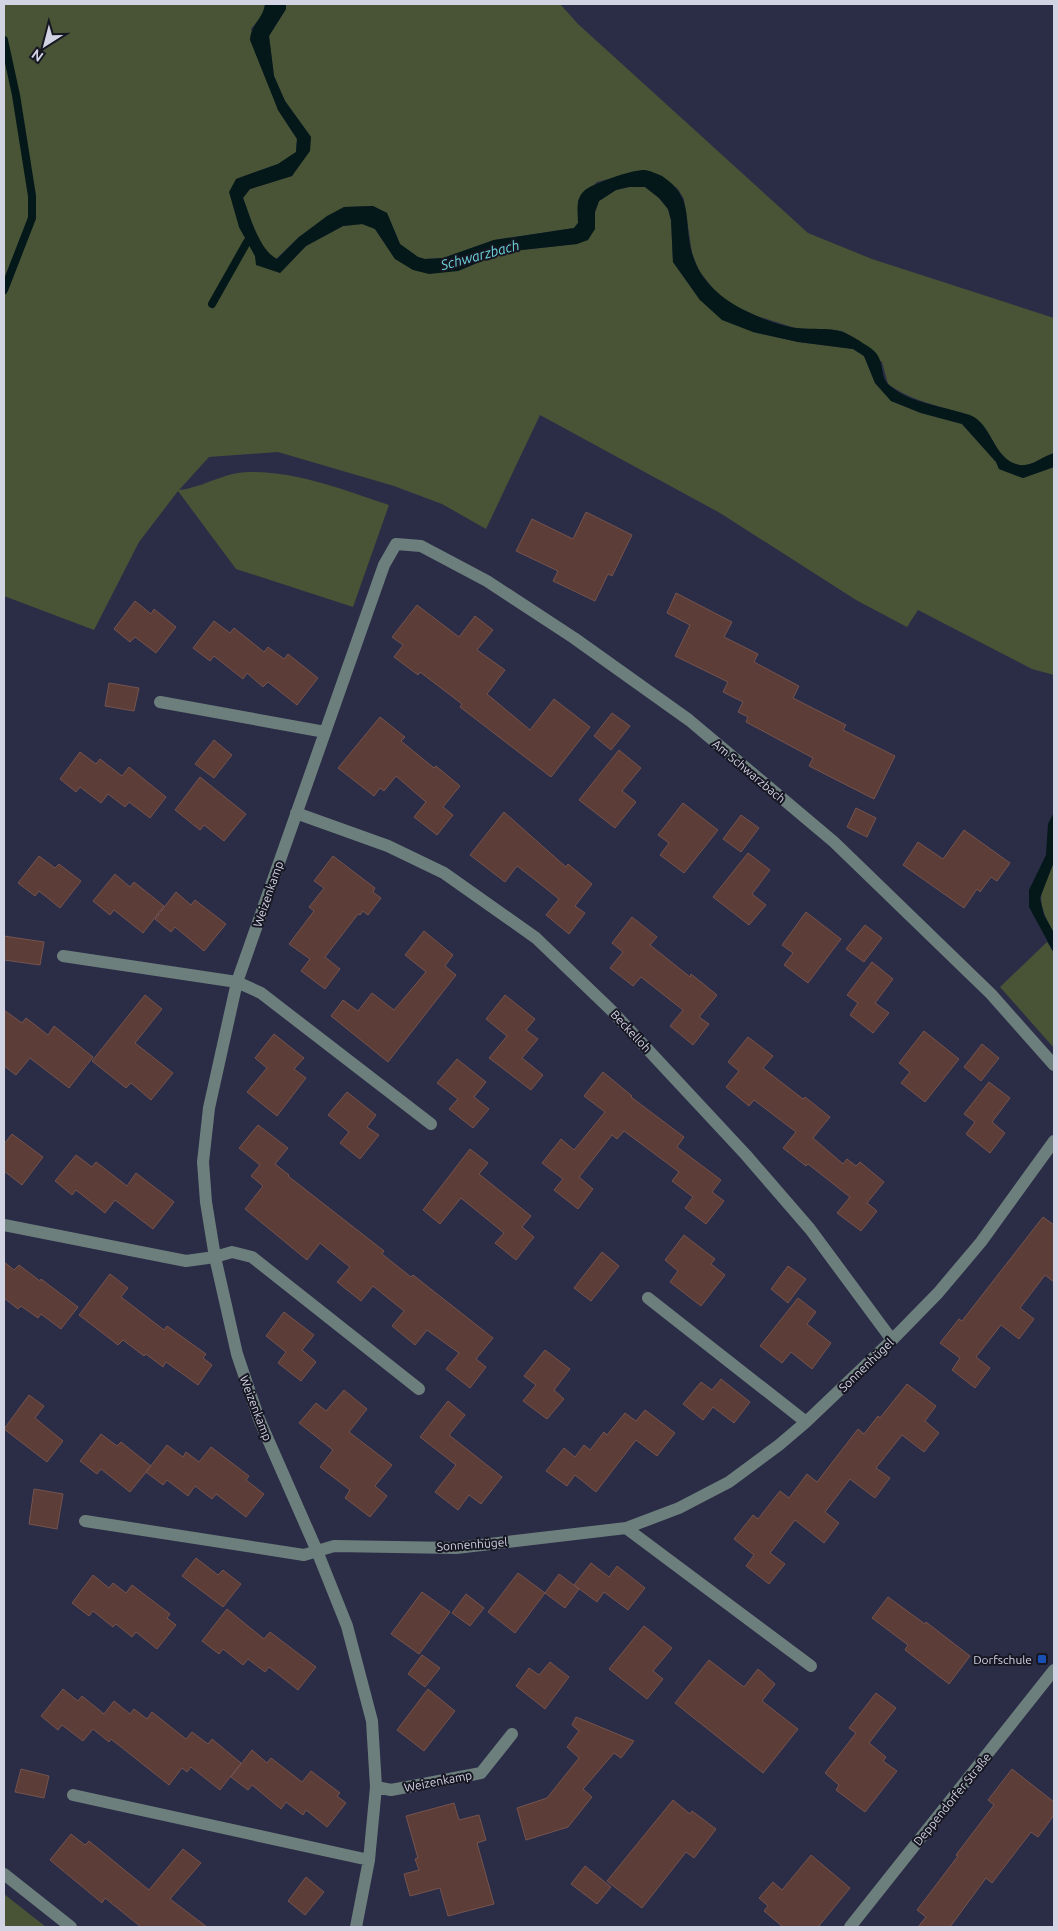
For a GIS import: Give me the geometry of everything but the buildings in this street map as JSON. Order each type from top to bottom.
[{"type":"street","name":"Weizenkamp","points":[[356,1927],[368,1860],[376,1787],[372,1721],[348,1626],[318,1551],[259,1419],[237,1354],[215,1257],[206,1202],[203,1162],[209,1108],[237,982],[384,565],[396,544]]},
{"type":"street","name":"Am Schwarzbach","points":[[396,544],[421,546],[487,581],[574,638],[689,720],[834,842],[991,994],[1054,1065]]},
{"type":"street","points":[[160,702],[325,732]]},
{"type":"street","name":"Beckelloh","points":[[296,813],[388,846],[444,874],[536,938],[611,1010],[746,1155],[810,1230],[892,1340]]},
{"type":"street","points":[[64,956],[237,982],[261,993],[431,1124]]},
{"type":"street","name":"Sonnenhügel","points":[[318,1551],[334,1546],[456,1548],[626,1528],[679,1508],[729,1482],[779,1445],[806,1422],[938,1293],[981,1242],[1054,1141]]},
{"type":"street","points":[[4,1225],[186,1260],[215,1257],[232,1252],[252,1257],[419,1389]]},
{"type":"street","points":[[648,1298],[806,1422]]},
{"type":"street","points":[[85,1521],[304,1555],[318,1551]]},
{"type":"street","points":[[626,1528],[811,1666]]},
{"type":"street","name":"Deppendorfer Straße","points":[[850,1927],[1054,1670]]},
{"type":"street","name":"Weizenkamp","points":[[376,1787],[392,1790],[481,1773],[512,1734]]},
{"type":"street","points":[[73,1795],[368,1860]]},
{"type":"street","points":[[4,1874],[71,1927]]},
{"type":"green space","points":[[4,4],[265,4],[264,13],[251,29],[278,110],[297,139],[296,152],[278,164],[236,179],[239,227],[255,256],[280,273],[306,246],[343,226],[363,224],[375,229],[395,259],[458,271],[503,252],[577,244],[595,229],[595,212],[599,201],[616,190],[629,187],[645,187],[659,198],[668,209],[671,220],[673,262],[700,300],[753,332],[798,342],[853,349],[864,356],[875,383],[891,401],[921,413],[962,424],[996,462],[999,469],[1023,478],[1054,467],[1054,675],[1032,669],[918,610],[907,627],[856,600],[720,513],[540,415],[486,529],[442,504],[394,486],[278,452],[209,457],[179,490],[240,473],[267,473],[320,482],[389,505],[353,607],[236,569],[178,491],[139,542],[94,630],[4,596]]},
{"type":"green space","points":[[286,4],[560,4],[578,24],[808,233],[872,259],[1054,318],[1054,453],[1031,464],[1015,464],[1003,455],[984,427],[973,417],[918,400],[888,384],[882,362],[842,331],[795,328],[757,316],[731,304],[715,291],[699,271],[692,253],[684,199],[678,189],[660,175],[644,170],[597,182],[578,200],[578,223],[574,228],[494,240],[443,258],[425,259],[418,257],[400,244],[387,213],[373,206],[344,207],[299,237],[276,259],[269,254],[259,240],[243,198],[250,189],[292,176],[311,137],[285,101],[274,76],[269,36],[286,9]]},
{"type":"green space","points":[[1054,862],[1054,933],[1044,912],[1041,898],[1042,890]]},
{"type":"green space","points":[[1047,942],[1054,953],[1054,1048],[1000,987]]},
{"type":"green space","points":[[4,1894],[46,1927],[4,1927]]},
{"type":"water","name":"Schwarzbach","points":[[265,4],[286,4],[286,9],[269,36],[274,76],[285,101],[311,137],[310,151],[292,176],[250,189],[243,198],[260,240],[271,255],[277,259],[299,237],[327,216],[344,207],[373,206],[387,213],[400,244],[418,257],[425,259],[443,258],[494,240],[574,228],[578,223],[579,198],[584,191],[603,181],[623,174],[639,170],[648,171],[662,176],[679,193],[684,202],[689,241],[696,264],[708,283],[732,304],[754,315],[787,326],[832,330],[849,335],[875,351],[886,381],[896,390],[921,402],[974,417],[985,428],[1003,455],[1016,464],[1026,465],[1054,453],[1054,467],[1023,478],[999,469],[996,462],[962,424],[921,413],[891,401],[875,383],[864,356],[853,349],[798,342],[753,332],[722,320],[700,300],[673,262],[671,220],[668,209],[659,198],[645,187],[629,187],[616,190],[599,201],[595,212],[595,229],[588,240],[577,244],[503,252],[458,271],[429,274],[413,270],[395,259],[375,229],[362,224],[343,226],[306,246],[280,273],[256,265],[255,256],[239,227],[229,192],[236,179],[278,164],[296,152],[297,139],[278,110],[250,40],[252,30],[262,14]]},
{"type":"water","points":[[1054,812],[1054,862],[1040,898],[1044,915],[1054,933],[1054,953],[1029,907],[1029,890],[1046,855],[1048,824]]},
{"type":"waterway","points":[[4,40],[16,95],[32,196],[32,218],[4,290]]},
{"type":"waterway","points":[[212,304],[247,242]]},
{"type":"place","name":"Dorfschule","points":[[1042,1659]]}]
